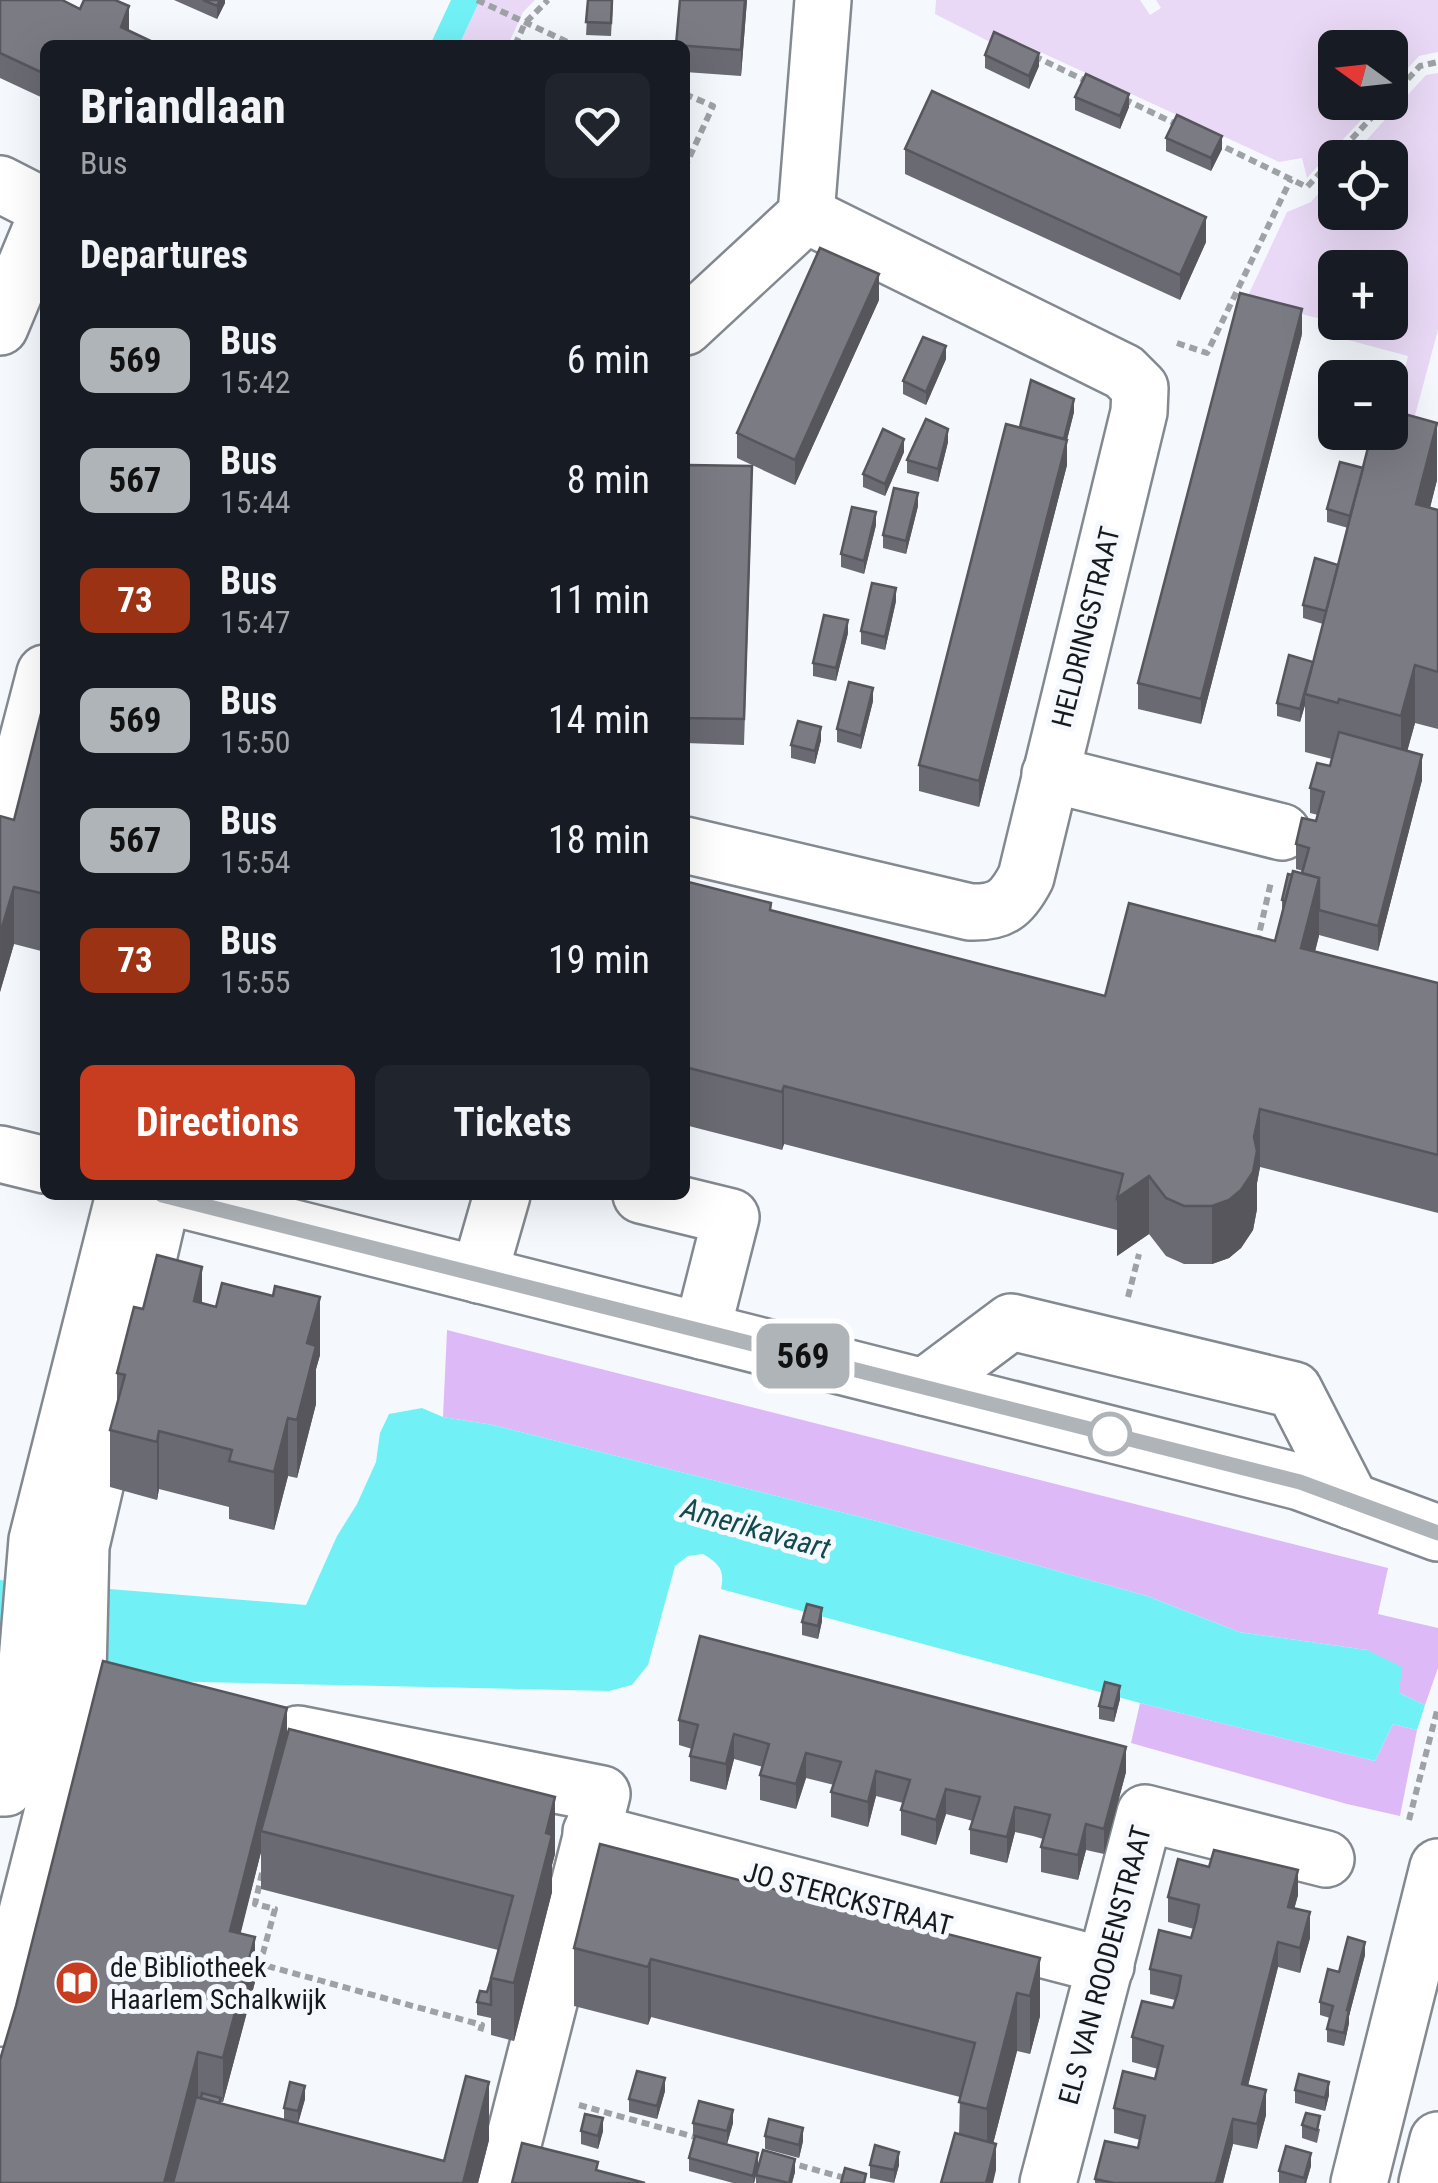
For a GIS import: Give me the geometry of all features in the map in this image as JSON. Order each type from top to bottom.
[{"type":"street","points":[[690,322],[806,215],[824,0]]},
{"type":"street","points":[[0,184],[40,204]]},
{"type":"street","name":"HELDRINGSTRAAT","points":[[690,846],[970,912],[990,912],[1018,893],[1026,876],[1139,412],[1140,388],[1124,372],[806,215]]},
{"type":"street","points":[[0,326],[40,231]]},
{"type":"street","points":[[0,810],[8,812],[40,691]]},
{"type":"street","points":[[1050,774],[1282,832]]},
{"type":"street","points":[[0,1154],[40,1164]]},
{"type":"street","points":[[0,1788],[6,1788],[22,1722],[123,1200]]},
{"type":"street","points":[[0,2018],[77,1716],[59,1543],[162,1200]]},
{"type":"street","points":[[183,1200],[1300,1482],[1438,1533]]},
{"type":"street","points":[[479,1274],[501,1200]]},
{"type":"street","points":[[661,1200],[730,1217],[702,1331]]},
{"type":"street","points":[[924,1387],[1011,1322],[1294,1390],[1351,1501]]},
{"type":"street","points":[[298,1734],[602,1794],[503,2183]]},
{"type":"street","name":"ELS VAN ROODENSTRAAT","points":[[1048,2183],[1145,1812],[1326,1859]]},
{"type":"street","name":"JO STERCKSTRAAT","points":[[591,1832],[1106,1966]]},
{"type":"street","points":[[1359,2183],[1388,2063],[1422,1850]]},
{"type":"street","points":[[1388,2063],[1438,2040]]},
{"type":"street","points":[[1427,2183],[1438,2140]]},
{"type":"path","points":[[517,40],[525,23],[548,0]]},
{"type":"path","points":[[480,2],[563,40]]},
{"type":"path","points":[[1018,48],[1104,89]]},
{"type":"path","points":[[1408,79],[1420,66],[1438,62]]},
{"type":"path","points":[[690,96],[713,106],[690,155]]},
{"type":"path","points":[[1120,98],[1188,130]]},
{"type":"path","points":[[1206,138],[1307,187],[1369,120]]},
{"type":"path","points":[[1164,337],[1207,353],[1290,179]]},
{"type":"path","points":[[1257,944],[1282,832]]},
{"type":"path","points":[[1422,1850],[1438,1707]]},
{"type":"path","points":[[263,1870],[254,1904],[275,1909],[260,1964],[482,2025],[478,2044]]},
{"type":"path","points":[[527,2093],[716,2143]]},
{"type":"path","points":[[771,2158],[863,2183]]},
{"type":"shaded area","points":[[480,0],[535,0],[523,12],[510,40],[461,40]]},
{"type":"shaded area","points":[[936,0],[1140,0],[1150,15],[1161,8],[1156,0],[1438,0],[1438,52],[1419,56],[1408,68],[1408,30],[1318,30],[1318,120],[1361,120],[1342,140],[1318,140],[1318,166],[1307,178],[1302,158],[1279,162],[999,33],[994,44],[935,14]]},
{"type":"shaded area","points":[[1438,73],[1438,330],[1408,441],[1408,356],[1348,340],[1408,340],[1408,250],[1318,250],[1318,318],[1246,300],[1287,212],[1311,202],[1318,194],[1318,230],[1408,230],[1408,140],[1367,140],[1385,120],[1408,120],[1408,95],[1426,75]]},
{"type":"shaded area","points":[[1395,450],[1406,450],[1400,471]]},
{"type":"shaded area","points":[[447,1330],[1388,1568],[1378,1614],[1438,1628],[1438,1668],[1425,1705],[1399,1693],[1367,1650],[1239,1632],[1147,1596],[881,1522],[493,1425],[443,1417]]},
{"type":"shaded area","points":[[1140,1703],[1375,1761],[1393,1724],[1417,1730],[1400,1816],[1131,1743]]},
{"type":"water","points":[[451,0],[480,0],[461,40],[432,40]]},
{"type":"water","name":"Amerikavaart","points":[[422,1408],[443,1417],[493,1425],[881,1522],[1147,1596],[1239,1632],[1367,1650],[1402,1667],[1399,1693],[1425,1705],[1417,1730],[1393,1724],[1375,1761],[1140,1703],[721,1589],[720,1568],[703,1554],[688,1556],[675,1566],[648,1665],[632,1685],[609,1691],[112,1680],[0,1696],[0,1580],[306,1605],[376,1462],[380,1433],[389,1414]]},
{"type":"building","points":[[0,0],[62,0],[80,9],[84,0],[115,0],[129,6],[121,27],[148,40],[40,40],[40,72],[0,53]]},
{"type":"building","points":[[588,0],[612,0],[611,23],[586,22]]},
{"type":"building","points":[[680,0],[745,0],[741,50],[690,46],[690,40],[676,40]]},
{"type":"building","points":[[994,32],[1039,53],[1029,76],[985,55]]},
{"type":"building","points":[[1086,74],[1129,94],[1120,116],[1075,97]]},
{"type":"building","points":[[932,91],[1206,217],[1180,275],[905,149]]},
{"type":"building","points":[[1177,115],[1222,136],[1211,158],[1166,138]]},
{"type":"building","points":[[820,248],[879,274],[795,460],[737,433]]},
{"type":"building","points":[[1240,293],[1302,309],[1201,699],[1138,683]]},
{"type":"building","points":[[923,337],[946,346],[926,392],[903,381]]},
{"type":"building","points":[[1031,380],[1074,399],[1064,439],[1020,427]]},
{"type":"building","points":[[1408,415],[1437,423],[1416,504],[1438,510],[1438,672],[1415,665],[1401,716],[1305,694],[1367,450],[1408,450]]},
{"type":"building","points":[[926,419],[948,429],[938,469],[907,460]]},
{"type":"building","points":[[1006,424],[1067,440],[979,781],[919,765]]},
{"type":"building","points":[[883,429],[904,439],[885,484],[863,474]]},
{"type":"building","points":[[1340,462],[1363,468],[1350,516],[1327,509]]},
{"type":"building","points":[[690,465],[752,466],[744,719],[690,718]]},
{"type":"building","points":[[894,488],[918,493],[906,541],[883,535]]},
{"type":"building","points":[[852,507],[876,512],[864,561],[841,554]]},
{"type":"building","points":[[1315,558],[1338,565],[1326,611],[1303,605]]},
{"type":"building","points":[[872,583],[896,588],[885,637],[861,631]]},
{"type":"building","points":[[824,615],[848,620],[836,668],[813,663]]},
{"type":"building","points":[[1289,655],[1313,662],[1300,709],[1277,703]]},
{"type":"building","points":[[849,682],[873,688],[861,736],[837,729]]},
{"type":"building","points":[[40,718],[40,893],[14,887],[0,934],[0,816],[14,820]]},
{"type":"building","points":[[798,721],[821,727],[815,751],[791,745]]},
{"type":"building","points":[[1339,732],[1422,755],[1378,926],[1319,910],[1319,878],[1302,873],[1309,848],[1296,844],[1302,818],[1316,821],[1324,792],[1310,788],[1317,763],[1330,766]]},
{"type":"building","points":[[1293,871],[1319,878],[1301,948],[1438,983],[1438,1155],[1260,1109],[1253,1172],[1241,1190],[1212,1206],[1184,1206],[1166,1198],[1149,1176],[1117,1198],[1123,1174],[784,1086],[782,1092],[690,1068],[690,882],[771,903],[770,910],[1105,996],[1129,903],[1275,941]]},
{"type":"building","points":[[1288,874],[1292,875],[1285,901],[1282,900]]},
{"type":"building","points":[[157,1255],[202,1267],[194,1301],[216,1307],[222,1283],[273,1296],[275,1286],[320,1297],[307,1343],[316,1346],[297,1420],[288,1418],[274,1472],[229,1461],[232,1450],[159,1431],[157,1442],[110,1430],[125,1375],[117,1373],[134,1307],[143,1309]]},
{"type":"building","points":[[807,1604],[822,1608],[818,1626],[802,1622]]},
{"type":"building","points":[[700,1636],[1126,1747],[1104,1829],[1086,1824],[1078,1855],[1041,1847],[1050,1815],[1015,1807],[1007,1837],[970,1829],[980,1797],[946,1789],[936,1820],[901,1810],[910,1780],[876,1771],[868,1802],[831,1792],[841,1762],[806,1753],[796,1784],[760,1775],[769,1744],[734,1734],[726,1764],[690,1756],[698,1725],[679,1720]]},
{"type":"building","points":[[103,1661],[287,1708],[230,1931],[255,1937],[223,2058],[198,2052],[164,2183],[0,2183],[0,2060]]},
{"type":"building","points":[[1105,1682],[1120,1686],[1114,1709],[1099,1706]]},
{"type":"building","points":[[289,1729],[555,1797],[546,1833],[552,1835],[514,1983],[491,1978],[513,1896],[261,1831]]},
{"type":"building","points":[[600,1844],[1040,1958],[1030,1996],[1017,1993],[987,2109],[959,2102],[975,2043],[651,1959],[648,1967],[574,1948]]},
{"type":"building","points":[[1214,1850],[1298,1870],[1288,1907],[1310,1912],[1300,1948],[1278,1942],[1242,2084],[1266,2090],[1257,2124],[1233,2119],[1216,2183],[1114,2183],[1095,2179],[1105,2141],[1138,2148],[1145,2116],[1114,2108],[1123,2071],[1155,2079],[1163,2046],[1132,2037],[1142,2001],[1173,2008],[1178,1992],[1181,1976],[1150,1969],[1159,1930],[1191,1938],[1196,1921],[1199,1905],[1168,1897],[1178,1859],[1209,1867]]},
{"type":"building","points":[[1348,1937],[1365,1942],[1344,2033],[1327,2029],[1333,2006],[1320,2002],[1328,1969],[1339,1972]]},
{"type":"building","points":[[491,1979],[491,2005],[477,2002],[480,1991],[487,1992]]},
{"type":"building","points":[[637,2071],[665,2078],[657,2106],[629,2099]]},
{"type":"building","points":[[1299,2074],[1329,2082],[1325,2098],[1295,2090]]},
{"type":"building","points":[[466,2076],[489,2082],[463,2183],[173,2183],[196,2097],[444,2161]]},
{"type":"building","points":[[290,2082],[305,2086],[298,2111],[284,2108]]},
{"type":"building","points":[[202,2093],[221,2098],[219,2103],[201,2098]]},
{"type":"building","points":[[699,2101],[733,2110],[727,2131],[693,2123]]},
{"type":"building","points":[[1306,2113],[1320,2116],[1317,2130],[1302,2125]]},
{"type":"building","points":[[585,2114],[603,2118],[598,2136],[581,2131]]},
{"type":"building","points":[[769,2119],[803,2128],[799,2145],[765,2136]]},
{"type":"building","points":[[955,2133],[996,2144],[986,2183],[941,2183]]},
{"type":"building","points":[[695,2136],[758,2153],[753,2176],[689,2158]]},
{"type":"building","points":[[522,2143],[598,2162],[596,2170],[645,2183],[512,2183]]},
{"type":"building","points":[[875,2145],[899,2152],[894,2170],[870,2165]]},
{"type":"building","points":[[1286,2146],[1311,2153],[1304,2178],[1279,2171]]},
{"type":"building","points":[[763,2150],[795,2159],[789,2183],[756,2175]]},
{"type":"building","points":[[845,2168],[866,2174],[864,2183],[841,2183]]},
{"type":"bus line","name":"569","points":[[182,1200],[1300,1482],[1438,1533]]},
{"type":"place","name":"de Bibliotheek Haarlem Schalkwijk","points":[[77,1983]]}]
